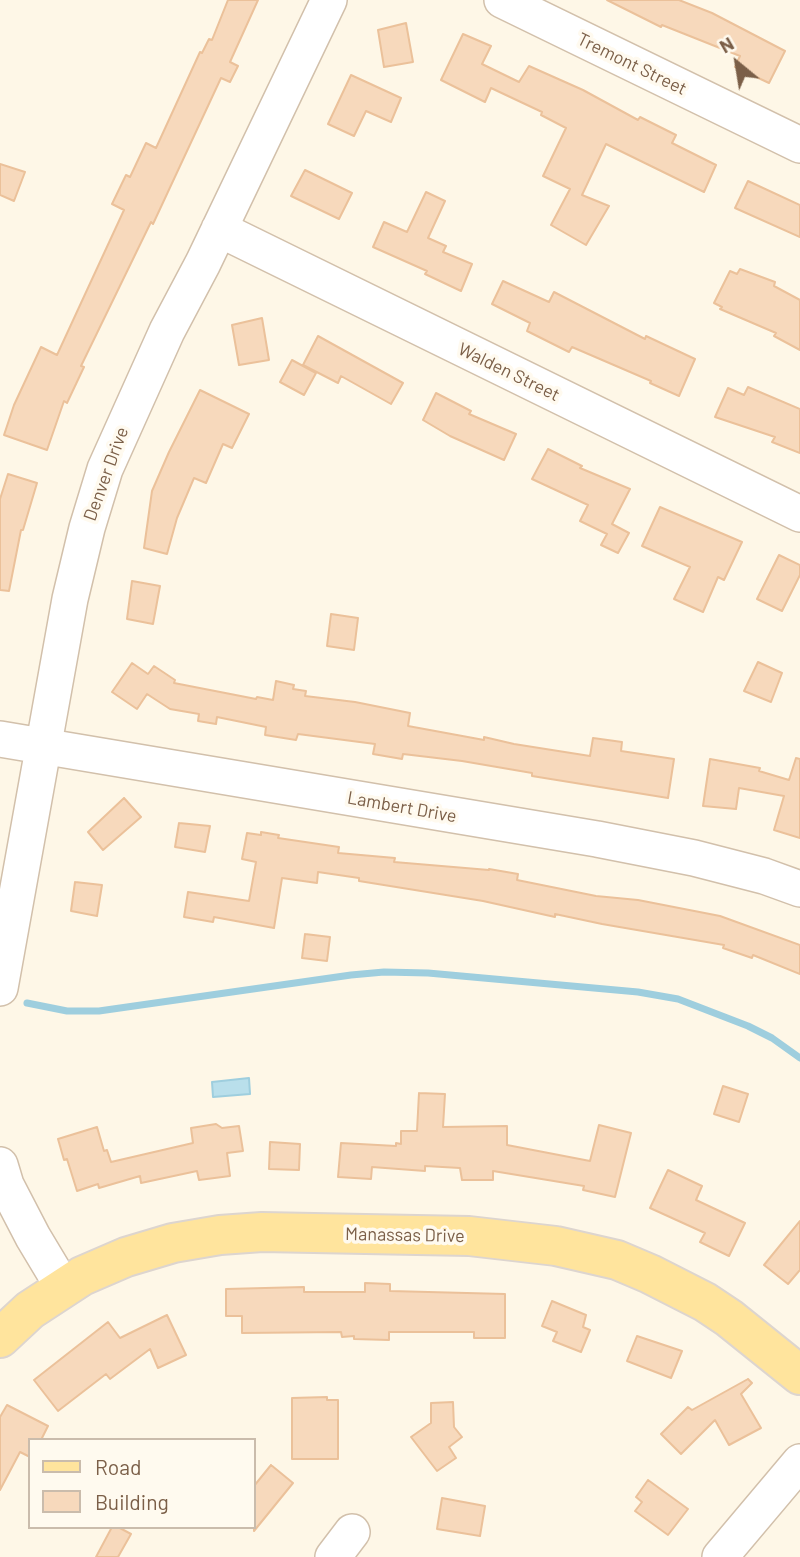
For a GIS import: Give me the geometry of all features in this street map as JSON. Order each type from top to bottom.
[{"type":"main road","name":"Manassas Drive","points":[[0,1338],[30,1310],[63,1287],[126,1257],[173,1243],[220,1235],[262,1232],[494,1237],[580,1251],[617,1260],[650,1274],[705,1302],[729,1318],[800,1376]]},
{"type":"street","name":"Denver Drive","points":[[0,988],[70,599],[87,527],[106,469],[167,331],[330,0]]},
{"type":"street","name":"Tremont Street","points":[[502,0],[800,145]]},
{"type":"street","name":"Walden Street","points":[[219,229],[800,514]]},
{"type":"street","name":"Lambert Drive","points":[[0,738],[597,839],[694,858],[764,876],[800,889]]},
{"type":"street","points":[[0,1165],[6,1185],[63,1287]]},
{"type":"street","points":[[720,1557],[800,1462]]},
{"type":"water","points":[[249,1078],[250,1094],[213,1097],[212,1082]]},
{"type":"building","points":[[228,0],[258,0],[230,62],[238,66],[230,82],[221,78],[153,224],[151,222],[81,366],[84,367],[67,403],[64,401],[47,450],[4,435],[14,405],[41,347],[57,355],[124,210],[112,204],[126,175],[130,177],[146,143],[156,148],[200,52],[202,53],[209,39],[212,40]]},
{"type":"building","points":[[607,0],[679,0],[712,13],[785,51],[769,83],[735,67],[740,56],[662,25],[661,27]]},
{"type":"building","points":[[406,23],[413,62],[384,67],[378,30]]},
{"type":"building","points":[[463,34],[491,46],[482,64],[519,82],[529,66],[583,90],[638,120],[640,117],[676,135],[672,143],[716,165],[704,192],[606,144],[582,195],[609,206],[586,245],[551,225],[570,189],[543,176],[566,128],[541,115],[542,112],[491,88],[485,102],[441,80]]},
{"type":"building","points":[[351,75],[401,98],[391,122],[366,111],[354,136],[328,124]]},
{"type":"building","points":[[0,164],[25,172],[14,201],[0,195]]},
{"type":"building","points":[[305,170],[352,193],[339,219],[291,196]]},
{"type":"building","points":[[748,181],[800,205],[800,237],[735,208]]},
{"type":"building","points":[[426,192],[445,201],[428,238],[446,246],[443,252],[472,264],[461,291],[425,274],[427,271],[373,247],[384,222],[407,232]]},
{"type":"building","points":[[740,269],[775,282],[774,286],[800,300],[800,350],[774,336],[776,333],[720,309],[722,307],[714,303],[730,271],[737,274]]},
{"type":"building","points":[[503,281],[549,302],[554,292],[645,339],[646,336],[695,359],[679,396],[572,347],[569,352],[527,331],[530,323],[492,304]]},
{"type":"building","points":[[262,318],[269,360],[239,365],[232,325]]},
{"type":"building","points":[[318,336],[403,383],[391,404],[341,376],[338,383],[303,365]]},
{"type":"building","points":[[292,360],[316,373],[304,395],[280,382]]},
{"type":"building","points":[[748,387],[800,409],[800,453],[772,442],[775,437],[715,417],[728,388],[744,395]]},
{"type":"building","points":[[200,390],[249,414],[232,448],[223,444],[206,483],[194,478],[177,518],[167,554],[144,548],[152,491]]},
{"type":"building","points":[[436,393],[471,411],[469,414],[516,434],[504,460],[450,436],[423,420]]},
{"type":"building","points":[[548,449],[582,466],[580,468],[630,489],[612,524],[629,533],[618,553],[601,545],[607,534],[580,521],[588,505],[532,479]]},
{"type":"building","points":[[8,474],[37,483],[21,530],[9,591],[0,590],[0,499]]},
{"type":"building","points":[[660,507],[742,542],[724,580],[718,577],[703,612],[674,599],[690,567],[642,546]]},
{"type":"building","points":[[779,555],[800,565],[800,575],[782,611],[757,599]]},
{"type":"building","points":[[132,581],[160,586],[153,624],[127,619]]},
{"type":"building","points":[[331,614],[358,618],[354,650],[327,646]]},
{"type":"building","points":[[758,662],[782,673],[771,702],[744,691]]},
{"type":"building","points":[[132,663],[148,674],[154,666],[175,680],[174,683],[256,699],[273,700],[276,681],[294,685],[293,689],[306,691],[305,696],[410,713],[408,726],[484,740],[484,737],[590,756],[593,738],[622,742],[621,751],[674,759],[668,798],[532,776],[532,773],[462,761],[403,754],[402,759],[373,754],[375,744],[298,734],[296,740],[265,735],[266,727],[217,717],[216,724],[198,721],[199,714],[170,709],[147,694],[137,709],[112,692]]},
{"type":"building","points":[[796,758],[800,759],[800,838],[774,830],[784,796],[739,788],[736,809],[703,806],[710,759],[760,768],[759,771],[789,780]]},
{"type":"building","points":[[124,798],[141,817],[103,850],[88,832]]},
{"type":"building","points":[[179,823],[210,826],[205,852],[175,847]]},
{"type":"building","points":[[261,832],[279,835],[278,838],[339,847],[338,853],[395,858],[394,862],[489,869],[518,874],[517,880],[720,916],[800,945],[800,974],[753,955],[752,958],[723,948],[724,945],[555,914],[555,917],[483,901],[318,872],[317,883],[282,878],[274,928],[214,917],[213,922],[184,917],[188,892],[249,901],[256,862],[242,859],[247,833],[261,835]]},
{"type":"building","points":[[75,882],[102,885],[97,916],[71,911]]},
{"type":"building","points":[[305,934],[330,937],[327,961],[302,958]]},
{"type":"building","points":[[723,1086],[748,1094],[739,1122],[714,1114]]},
{"type":"building","points":[[419,1093],[445,1094],[443,1127],[507,1126],[507,1145],[590,1161],[599,1125],[631,1133],[615,1197],[583,1190],[584,1186],[493,1171],[493,1180],[462,1180],[460,1168],[425,1166],[425,1171],[372,1167],[371,1179],[338,1177],[341,1143],[396,1146],[396,1143],[401,1144],[401,1131],[417,1131]]},
{"type":"building","points":[[216,1124],[222,1128],[239,1126],[243,1151],[227,1153],[230,1176],[199,1180],[197,1171],[141,1183],[140,1176],[99,1188],[98,1184],[77,1191],[58,1139],[97,1127],[104,1151],[107,1150],[111,1162],[193,1143],[191,1128]]},
{"type":"building","points":[[270,1142],[300,1144],[299,1170],[269,1169]]},
{"type":"building","points":[[668,1170],[702,1186],[696,1200],[745,1223],[729,1256],[700,1242],[705,1233],[650,1208]]},
{"type":"building","points":[[800,1221],[800,1270],[788,1284],[764,1265]]},
{"type":"building","points":[[365,1283],[390,1284],[390,1291],[505,1294],[505,1338],[474,1338],[474,1332],[389,1332],[389,1340],[342,1337],[341,1332],[242,1333],[242,1316],[226,1316],[226,1289],[304,1287],[304,1292],[365,1292]]},
{"type":"building","points":[[552,1301],[586,1315],[583,1327],[590,1330],[581,1352],[553,1341],[557,1332],[542,1326]]},
{"type":"building","points":[[167,1315],[186,1355],[158,1368],[150,1349],[110,1379],[106,1374],[58,1411],[34,1380],[108,1322],[120,1338]]},
{"type":"building","points":[[637,1336],[682,1351],[671,1378],[627,1361]]},
{"type":"building","points":[[748,1379],[752,1383],[741,1394],[761,1428],[729,1445],[715,1420],[681,1454],[661,1434],[688,1407],[692,1410]]},
{"type":"building","points":[[327,1397],[327,1400],[338,1400],[338,1459],[292,1459],[292,1398]]},
{"type":"building","points":[[453,1402],[454,1427],[462,1437],[449,1447],[456,1458],[437,1471],[411,1437],[431,1423],[431,1403]]},
{"type":"building","points":[[7,1405],[48,1426],[42,1438],[28,1438],[28,1456],[20,1452],[0,1490],[0,1417]]},
{"type":"building","points":[[271,1465],[293,1483],[256,1529],[256,1484]]},
{"type":"building","points":[[648,1480],[688,1509],[668,1535],[635,1511],[642,1502],[636,1497]]},
{"type":"building","points":[[442,1498],[485,1506],[480,1536],[437,1529]]},
{"type":"building","points":[[111,1529],[122,1529],[131,1534],[118,1557],[96,1557]]},
{"type":"waterway","points":[[27,1003],[67,1011],[99,1011],[351,975],[384,972],[428,973],[638,992],[678,999],[748,1026],[772,1038],[800,1058]]}]
